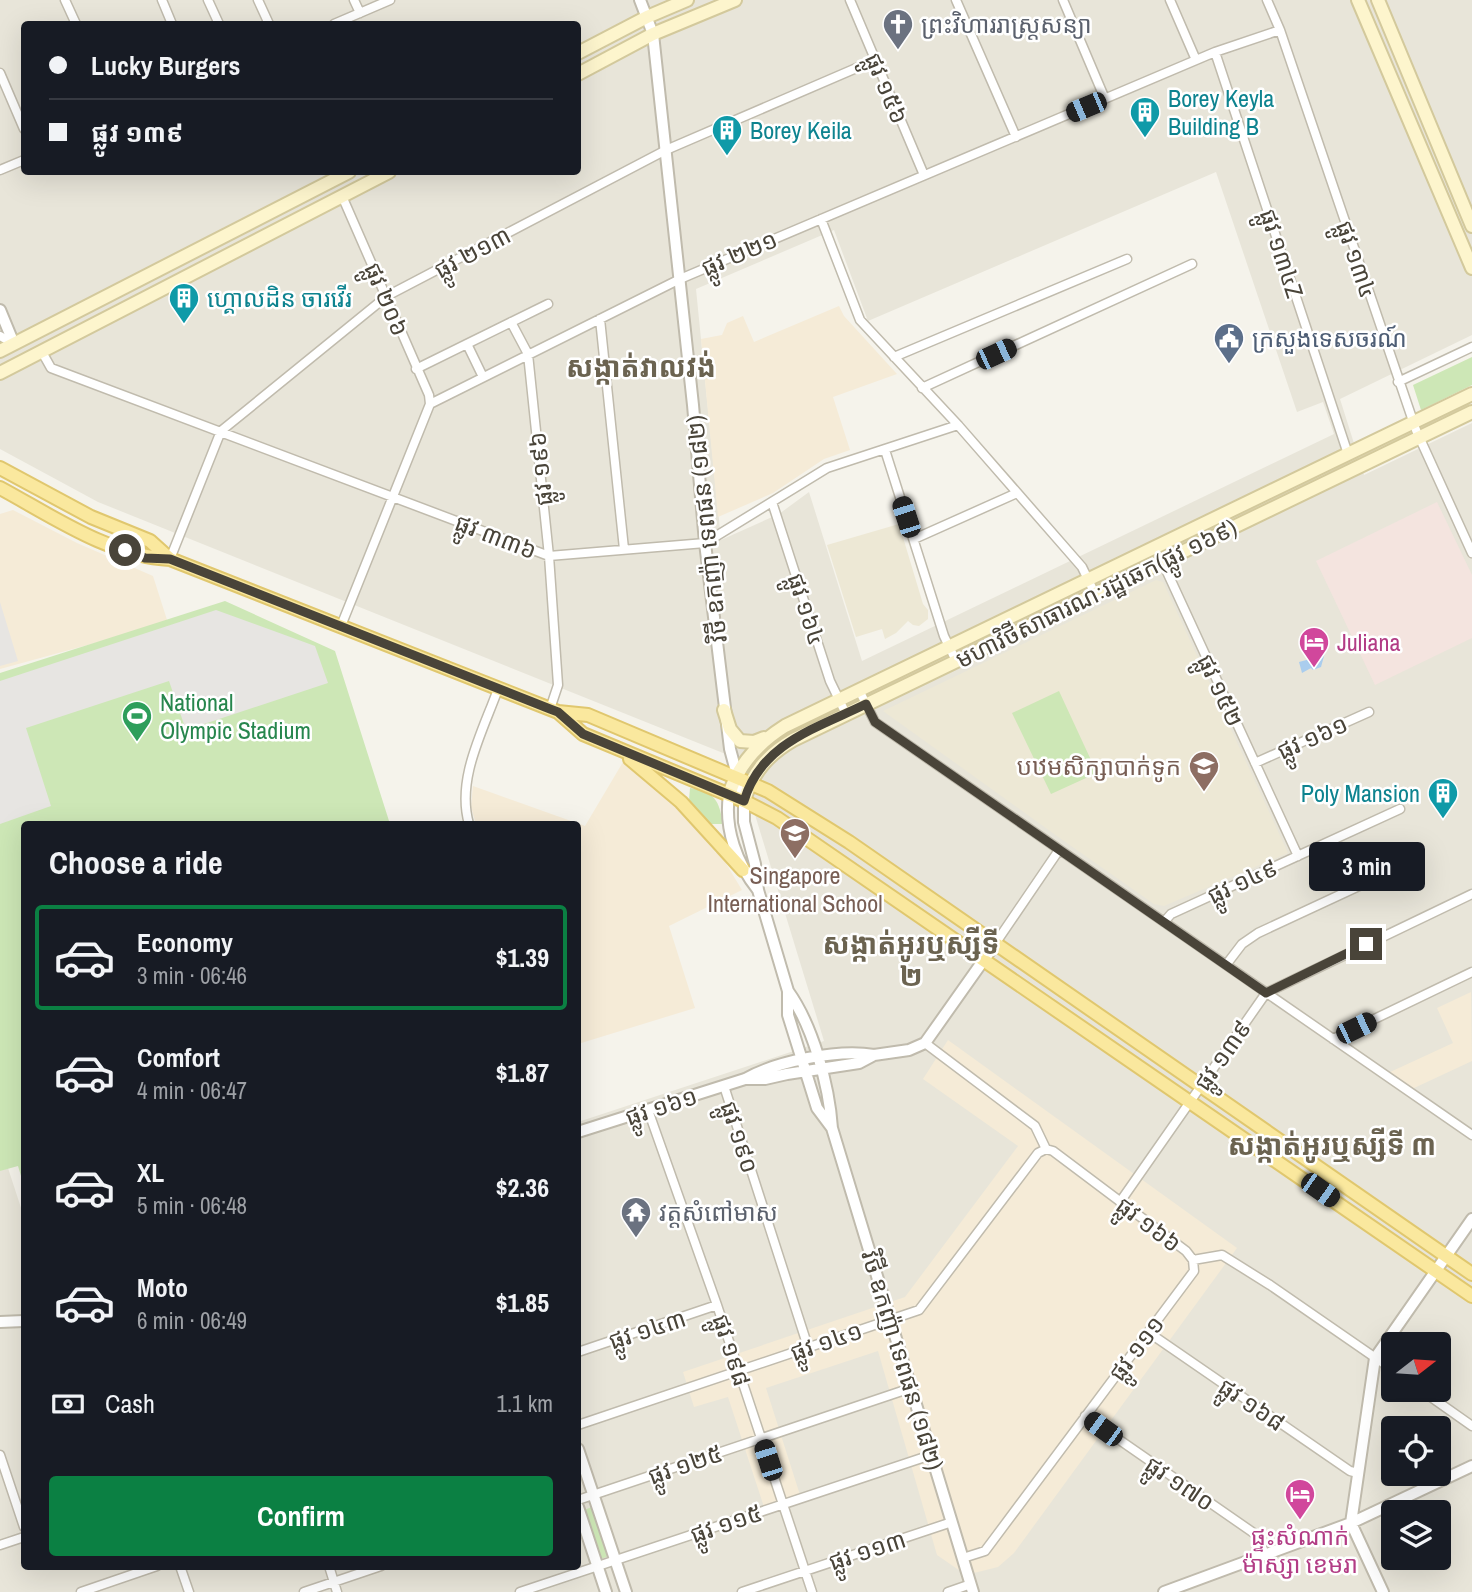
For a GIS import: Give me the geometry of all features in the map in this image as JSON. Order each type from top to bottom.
[{"type":"main road","points":[[581,51],[647,17],[687,0]]},
{"type":"main road","points":[[581,72],[653,34],[735,0]]},
{"type":"main road","points":[[1358,0],[1472,268]]},
{"type":"main road","points":[[1378,0],[1472,226]]},
{"type":"main road","points":[[0,352],[333,175]]},
{"type":"main road","points":[[0,373],[383,175]]},
{"type":"main road","name":"មហាវិថីសាធារណៈរដ្ឋឆេក(ផ្លូវ ១៦៩)","points":[[729,795],[736,775],[752,752],[774,733],[839,699],[1468,396]]},
{"type":"main road","name":"មហាវិថីសាធារណៈរដ្ឋឆេក(ផ្លូវ ១៦៩)","points":[[744,801],[750,782],[763,762],[783,746],[1472,412]]},
{"type":"main road","points":[[0,468],[91,517],[150,541],[170,559]]},
{"type":"main road","points":[[0,488],[85,534],[145,558],[170,559],[554,710],[589,715],[736,775],[786,800],[1472,1274]]},
{"type":"main road","points":[[554,710],[583,734],[744,801],[777,818],[1472,1296]]},
{"type":"main road","points":[[724,710],[730,729],[740,741],[754,742],[774,733]]},
{"type":"main road","points":[[616,748],[681,802],[743,870]]},
{"type":"main road","points":[[837,859],[849,842]]},
{"type":"street","points":[[65,0],[75,21]]},
{"type":"street","points":[[162,0],[171,21]]},
{"type":"street","points":[[208,0],[218,21]]},
{"type":"street","points":[[258,0],[268,21]]},
{"type":"street","points":[[354,0],[360,13]]},
{"type":"street","points":[[341,21],[390,0]]},
{"type":"street","name":"វិថី ឧកញ៉ា ទេពផន (១៨២)","points":[[640,0],[653,34],[724,710],[736,775],[744,801],[743,816],[755,864],[758,890],[788,991],[789,1015],[817,1108],[832,1128]]},
{"type":"street","name":"ផ្លូវ ១៥៦","points":[[850,0],[924,176]]},
{"type":"street","points":[[956,0],[1016,137]]},
{"type":"street","points":[[1063,0],[1105,99]]},
{"type":"street","points":[[1170,0],[1196,60]]},
{"type":"street","name":"ផ្លូវ ១៣៤","points":[[1267,0],[1280,30],[1413,423],[1472,553]]},
{"type":"street","name":"ផ្លូវ ២២១","points":[[430,404],[680,279],[1215,52],[1280,30]]},
{"type":"street","name":"ផ្លូវ ១៣៤Z","points":[[1215,52],[1348,454]]},
{"type":"street","name":"ផ្លូវ ២១៣","points":[[170,559],[221,431],[387,296],[666,150],[875,60]]},
{"type":"street","points":[[0,73],[21,122]]},
{"type":"street","points":[[0,170],[21,160]]},
{"type":"street","name":"ផ្លូវ ២០៦","points":[[342,196],[429,395],[430,404]]},
{"type":"street","points":[[821,219],[860,320],[958,425],[1082,567],[1095,594]]},
{"type":"street","points":[[894,357],[1127,259]]},
{"type":"street","points":[[922,388],[1192,264]]},
{"type":"street","points":[[416,369],[548,304]]},
{"type":"street","points":[[0,310],[15,344]]},
{"type":"street","points":[[600,319],[624,549]]},
{"type":"street","points":[[510,322],[528,354]]},
{"type":"street","points":[[0,336],[15,344]]},
{"type":"street","points":[[467,344],[483,377]]},
{"type":"street","points":[[1398,382],[1472,347]]},
{"type":"street","name":"ផ្លូវ ៣៣៦","points":[[42,352],[51,368],[549,556],[705,543],[827,468],[958,425]]},
{"type":"street","name":"ផ្លូវ ១៩៦","points":[[528,354],[549,556],[558,685],[554,710]]},
{"type":"street","points":[[341,626],[430,404]]},
{"type":"street","points":[[885,450],[956,661]]},
{"type":"street","points":[[914,539],[1017,493]]},
{"type":"street","name":"ផ្លូវ ១៦៤","points":[[772,502],[830,681],[846,714]]},
{"type":"street","name":"ផ្លូវ ១៥២","points":[[1162,561],[1298,856]]},
{"type":"street","points":[[468,821],[464,806],[466,780],[498,689]]},
{"type":"street","points":[[859,690],[875,722],[1472,1135]]},
{"type":"street","name":"ផ្លូវ ១៦១","points":[[1255,763],[1369,712]]},
{"type":"street","name":"វិថី ឧកញ៉ា ទេពផន (១៨២)","points":[[729,795],[729,825],[743,870],[758,890]]},
{"type":"street","name":"ផ្លូវ ១៤៩","points":[[1164,922],[1171,914],[1400,809]]},
{"type":"street","points":[[925,1043],[1059,850]]},
{"type":"street","points":[[1226,965],[1242,944],[1258,933],[1417,859]]},
{"type":"street","name":"ផ្លូវ ១៣៩","points":[[1121,1202],[1266,993],[1472,894]]},
{"type":"street","points":[[1333,1039],[1472,972]]},
{"type":"street","name":"វិថី ឧកញ៉ា ទេពផន (១៨២)","points":[[788,991],[802,1010],[819,1063],[830,1103],[832,1128],[972,1588]]},
{"type":"street","name":"ផ្លូវ ១៦១","points":[[581,1131],[745,1079],[762,1069],[819,1063],[859,1063],[874,1055],[909,1050],[925,1043]]},
{"type":"street","name":"ផ្លូវ ១៦៦","points":[[925,1043],[936,1054],[1035,1125],[1045,1149],[1053,1151],[1186,1251],[1193,1260],[1222,1255],[1381,1362]]},
{"type":"street","name":"ផ្លូវ ១៩០","points":[[724,1086],[808,1347]]},
{"type":"street","name":"ផ្លូវ ១៩៨","points":[[648,1110],[717,1305],[812,1592]]},
{"type":"street","name":"ផ្លូវ ១៤១","points":[[581,1425],[919,1310],[1038,1153],[1045,1149]]},
{"type":"street","points":[[1383,1592],[1351,1523],[1376,1359],[1472,1219]]},
{"type":"street","name":"ផ្លូវ ១១១","points":[[963,1558],[985,1551],[1194,1271],[1193,1260]]},
{"type":"street","name":"ផ្លូវ ១៤៣","points":[[581,1351],[717,1305]]},
{"type":"street","points":[[0,1322],[21,1321]]},
{"type":"street","name":"ផ្លូវ ១៦៨","points":[[1148,1332],[1350,1471],[1358,1473]]},
{"type":"street","name":"ផ្លូវ ១២៥","points":[[581,1499],[911,1388]]},
{"type":"street","points":[[1438,1402],[1472,1426]]},
{"type":"street","name":"ផ្លូវ ១៧០","points":[[1085,1416],[1258,1536],[1265,1555]]},
{"type":"street","points":[[0,1455],[21,1518]]},
{"type":"street","name":"ផ្លូវ ១១៥","points":[[520,1592],[932,1455]]},
{"type":"street","points":[[581,1458],[626,1592]]},
{"type":"street","points":[[1164,1592],[1351,1523],[1472,1466]]},
{"type":"street","points":[[581,1516],[606,1592]]},
{"type":"street","name":"ផ្លូវ ១១៣","points":[[742,1592],[952,1522]]},
{"type":"street","points":[[0,1545],[21,1538]]},
{"type":"street","points":[[81,1592],[146,1570]]},
{"type":"street","points":[[181,1570],[189,1592]]},
{"type":"street","points":[[330,1570],[337,1592]]},
{"type":"street","points":[[304,1592],[369,1570]]},
{"type":"street","points":[[948,1592],[972,1588]]},
{"type":"shaded area","points":[[0,0],[1472,0],[1472,335],[1340,399],[1364,475],[1472,423],[1472,1592],[0,1592],[0,1167],[7,1165],[21,1208],[21,1570],[581,1570],[581,1121],[824,1041],[738,759],[98,502],[0,449]],"holes":[[[1216,172],[1297,412],[1323,402],[1334,434],[862,661],[809,492],[779,514],[721,540],[696,289],[834,230],[868,321]]]},
{"type":"shaded area","points":[[839,306],[844,316],[897,374],[833,397],[850,450],[824,459],[773,493],[718,517],[701,339],[722,335],[727,323],[743,316],[754,342]]},
{"type":"shaded area","points":[[1437,502],[1472,575],[1472,638],[1375,685],[1316,561]]},
{"type":"shaded area","points":[[13,510],[77,543],[153,576],[168,623],[0,669],[0,514]]},
{"type":"shaded area","points":[[899,524],[923,604],[928,610],[928,619],[919,626],[908,621],[885,639],[882,629],[856,637],[827,545]]},
{"type":"shaded area","points":[[1156,580],[1163,582],[1288,853],[1164,906],[1154,904],[883,711]]},
{"type":"shaded area","points":[[0,602],[18,661],[0,666]]},
{"type":"shaded area","points":[[216,610],[315,646],[328,683],[186,730],[169,681],[26,728],[51,806],[0,824],[0,681]]},
{"type":"shaded area","points":[[623,762],[659,787],[657,790],[672,802],[716,853],[719,852],[742,890],[669,926],[695,1008],[581,1043],[581,825],[585,826]]},
{"type":"shaded area","points":[[473,786],[571,821],[475,821],[471,807]]},
{"type":"shaded area","points":[[1471,992],[1472,1061],[1412,1089],[1388,1073],[1453,1043],[1437,1008]]},
{"type":"shaded area","points":[[948,1040],[1237,1248],[1014,1553],[998,1567],[966,1575],[937,1555],[878,1351],[766,1388],[800,1495],[764,1507],[728,1397],[694,1407],[683,1372],[905,1297],[1018,1146],[923,1079]]},
{"type":"green space","points":[[1472,357],[1472,385],[1421,410],[1413,385]]},
{"type":"green space","points":[[225,601],[335,651],[389,821],[21,821],[21,1176],[18,1166],[0,1171],[0,673]]},
{"type":"green space","points":[[1059,691],[1097,773],[1051,794],[1012,713]]},
{"type":"green space","points":[[690,788],[714,798],[723,824],[710,824],[689,800]]},
{"type":"green space","points":[[592,1507],[609,1556],[601,1559],[584,1510]]},
{"type":"water","points":[[1324,647],[1326,649],[1321,667],[1302,673],[1299,662],[1310,659],[1313,653]]},
{"type":"place","name":"ព្រះវិហាររាស្ត្រសន្យា","points":[[898,51]]},
{"type":"place","name":"Borey Keyla Building B","points":[[1145,139]]},
{"type":"place","name":"Borey Keila","points":[[727,157]]},
{"type":"place","name":"ហ្គោលដិន ចារវើរ","points":[[184,325]]},
{"type":"place","name":"ក្រសួងទេសចរណ៍","points":[[1229,365]]},
{"type":"place","name":"Juliana","points":[[1314,669]]},
{"type":"place","name":"National Olympic Stadium","points":[[137,743]]},
{"type":"place","name":"បឋមសិក្សាបាក់ទូក","points":[[1204,793]]},
{"type":"place","name":"Poly Mansion","points":[[1443,820]]},
{"type":"place","name":"Singapore International School","points":[[795,860]]},
{"type":"place","name":"វត្តសំពៅមាស","points":[[636,1239]]},
{"type":"place","name":"ផ្ទះសំណាក់ ម៉ាស្សា ខេមរា","points":[[1300,1521]]},
{"type":"district","name":"សង្កាត់វាលវង់","points":[[641,367]]},
{"type":"district","name":"សង្កាត់អូរឬស្សីទី ២","points":[[911,960]]},
{"type":"district","name":"សង្កាត់អូរឬស្សីទី ៣","points":[[1332,1145]]},
{"type":"route","points":[[125,550],[145,558],[170,559],[558,712],[583,734],[744,801],[750,782],[763,762],[772,754],[793,740],[866,704],[875,722],[1266,993],[1366,944]]}]
